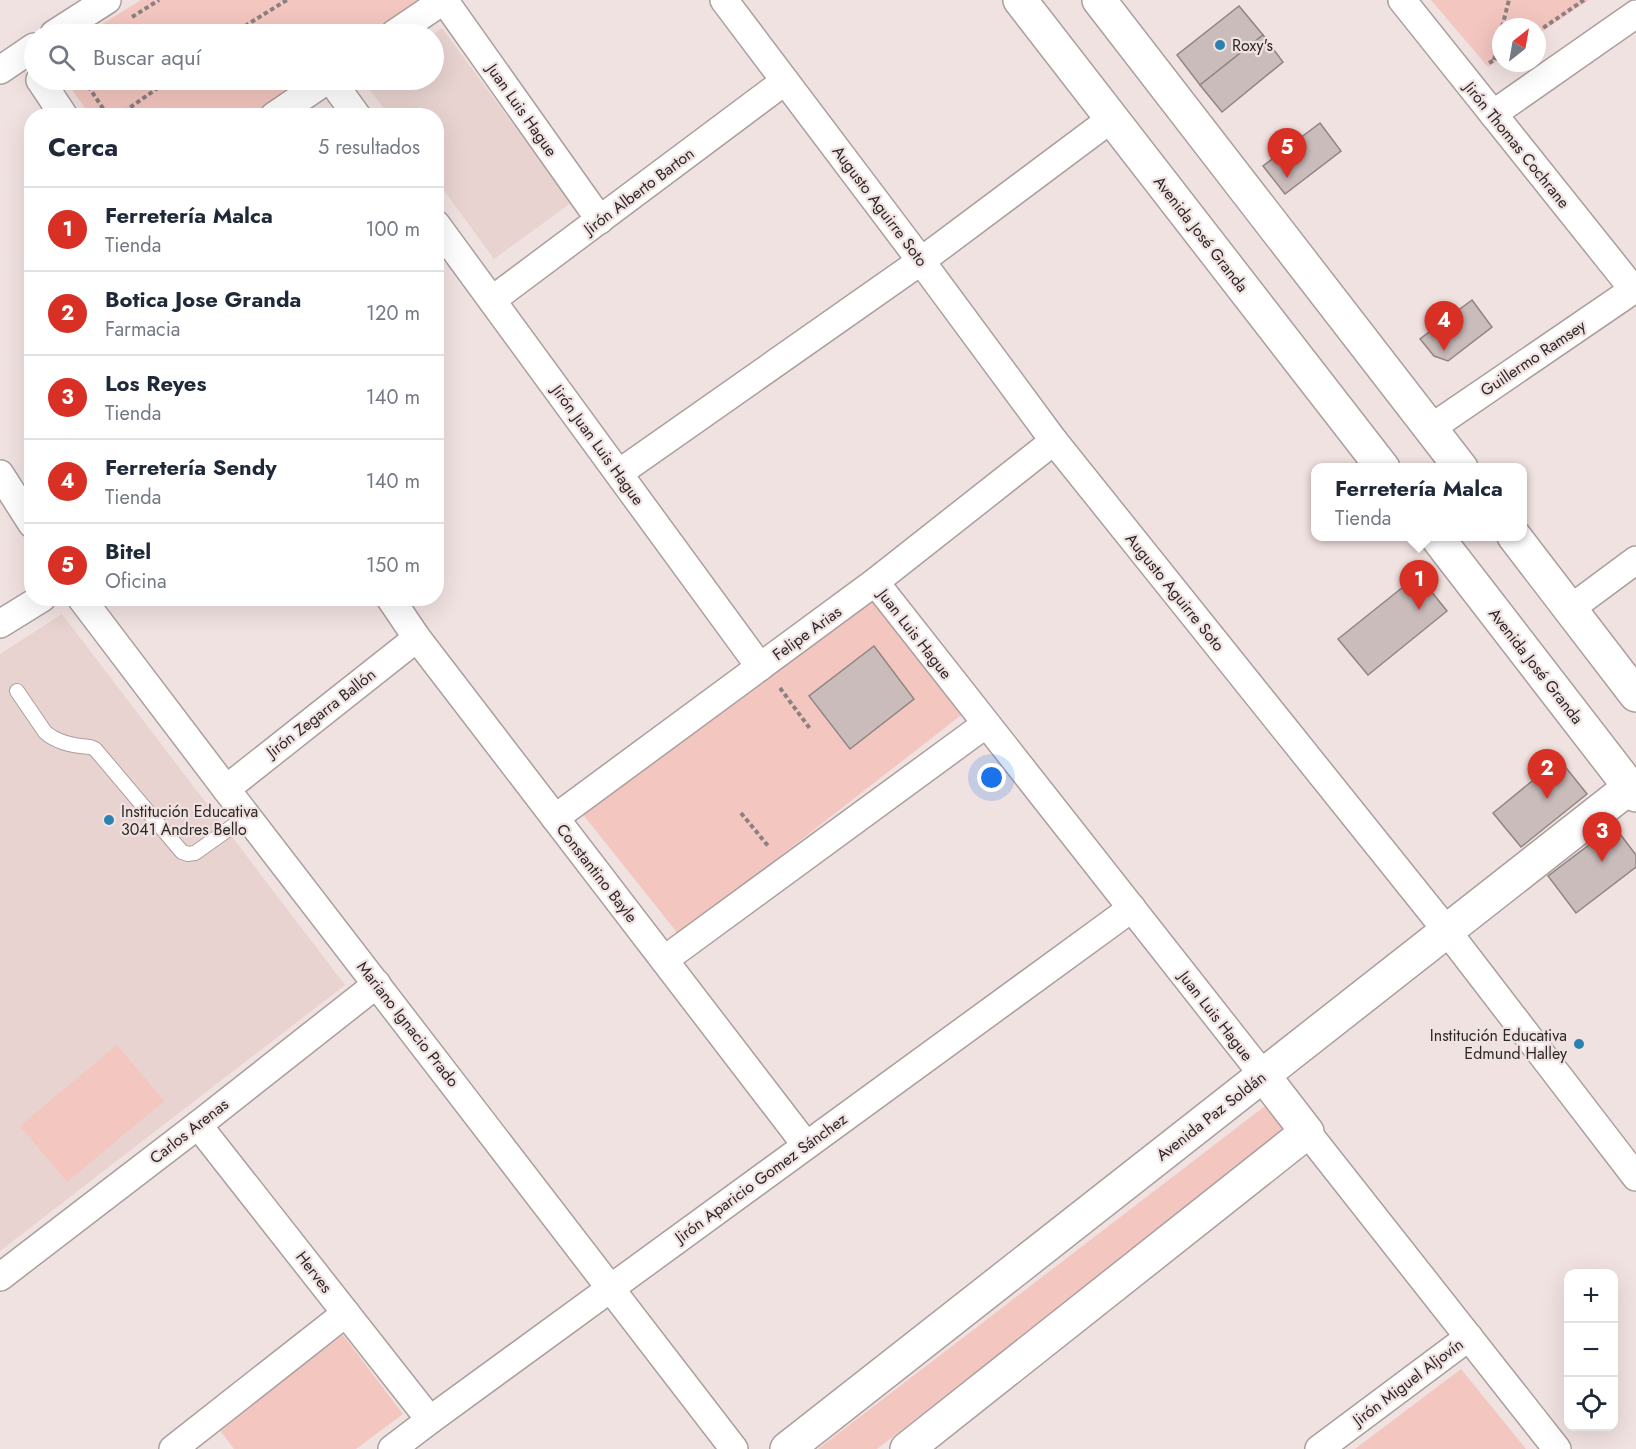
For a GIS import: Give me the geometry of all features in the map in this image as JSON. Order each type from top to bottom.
[{"type":"main road","name":"Avenida José Granda","points":[[1020,0],[1379,463]]},
{"type":"main road","points":[[1099,0],[1457,463]]},
{"type":"main road","name":"Avenida José Granda","points":[[1439,541],[1634,790]]},
{"type":"main road","points":[[1517,541],[1636,694]]},
{"type":"main road","name":"Avenida Paz Soldán","points":[[787,1449],[1447,931],[1634,790]]},
{"type":"main road","name":"Juan Luis Hague","points":[[1263,1075],[1307,1132]]},
{"type":"main road","points":[[907,1449],[1307,1132]]},
{"type":"street","points":[[70,24],[107,0]]},
{"type":"street","points":[[409,24],[444,0]]},
{"type":"street","name":"Juan Luis Hague","points":[[444,0],[600,219]]},
{"type":"street","name":"Augusto Aguirre Soto","points":[[724,0],[1054,441],[1447,931],[1636,1177]]},
{"type":"street","name":"Jirón Thomas Cochrane","points":[[1402,0],[1635,289]]},
{"type":"street","points":[[1493,114],[1636,14]]},
{"type":"street","points":[[0,70],[24,60]]},
{"type":"street","name":"Jirón Alberto Barton","points":[[492,300],[785,81]]},
{"type":"street","points":[[47,90],[59,108]]},
{"type":"street","points":[[286,108],[314,90]]},
{"type":"street","points":[[337,90],[351,108]]},
{"type":"street","points":[[619,473],[921,261],[1111,119]]},
{"type":"street","name":"Jirón Juan Luis Hague","points":[[444,235],[768,675]]},
{"type":"street","name":"Guillermo Ramsey","points":[[1431,428],[1635,289]]},
{"type":"street","name":"Felipe Arias","points":[[555,818],[768,675],[875,582],[1054,441]]},
{"type":"street","points":[[0,474],[24,512]]},
{"type":"street","points":[[1570,609],[1636,561]]},
{"type":"street","name":"Juan Luis Hague","points":[[875,582],[1263,1075]]},
{"type":"street","points":[[0,624],[29,606]]},
{"type":"street","name":"Mariano Ignacio Prado","points":[[87,606],[734,1449]]},
{"type":"street","name":"Constantino Bayle","points":[[395,606],[417,638],[806,1145]]},
{"type":"street","name":"Jirón Zegarra Ballón","points":[[226,789],[417,638]]},
{"type":"street","points":[[664,960],[986,724]]},
{"type":"street","name":"Jirón Aparicio Gomez Sánchez","points":[[392,1449],[1132,908]]},
{"type":"street","name":"Carlos Arenas","points":[[0,1277],[377,984]]},
{"type":"street","name":"Herves","points":[[198,1125],[430,1420]]},
{"type":"street","name":"Juan Luis Hague","points":[[1307,1132],[1557,1449]]},
{"type":"street","points":[[173,1449],[205,1440],[346,1313]]},
{"type":"street","name":"Jirón Miguel Aljovín","points":[[1319,1449],[1469,1337]]},
{"type":"lane","points":[[17,692],[51,737],[57,741],[95,749],[182,852],[195,853],[247,816]]},
{"type":"path","points":[[248,24],[287,0]]},
{"type":"path","points":[[1504,18],[1509,0]]},
{"type":"path","points":[[1546,26],[1584,0]]},
{"type":"path","points":[[1488,63],[1492,62]]},
{"type":"path","points":[[91,90],[103,108]]},
{"type":"path","points":[[129,108],[155,90]]},
{"type":"path","points":[[768,675],[811,730]]},
{"type":"path","points":[[741,813],[775,854]]},
{"type":"shaded area","points":[[141,0],[418,0],[421,4],[391,24],[102,24]]},
{"type":"shaded area","points":[[1431,0],[1589,0],[1546,29],[1546,18],[1492,18],[1492,65],[1488,67]]},
{"type":"shaded area","points":[[444,31],[571,203],[494,259],[444,191],[444,108],[384,108],[370,90],[444,90]]},
{"type":"shaded area","points":[[72,90],[293,90],[265,108],[85,108]]},
{"type":"shaded area","points":[[873,587],[969,709],[679,935],[581,812]]},
{"type":"shaded area","name":"Institución Educativa 3041 Andres Bello","points":[[62,614],[345,985],[0,1251],[0,654]]},
{"type":"shaded area","points":[[117,1045],[164,1101],[67,1182],[20,1126]]},
{"type":"shaded area","points":[[1265,1106],[1287,1133],[877,1449],[818,1449]]},
{"type":"shaded area","points":[[343,1335],[403,1414],[356,1449],[234,1449],[219,1429]]},
{"type":"shaded area","points":[[1461,1369],[1526,1449],[1355,1449]]},
{"type":"building","name":"Roxy's","points":[[1239,6],[1263,35],[1200,85],[1177,55]]},
{"type":"building","points":[[1263,35],[1283,62],[1222,112],[1200,85]]},
{"type":"building","points":[[1320,123],[1341,151],[1285,194],[1263,166]]},
{"type":"building","points":[[1472,300],[1492,327],[1448,361],[1434,356],[1420,339]]},
{"type":"building","points":[[1418,575],[1447,611],[1368,675],[1338,639]]},
{"type":"building","points":[[874,646],[914,699],[850,749],[809,696]]},
{"type":"building","points":[[1559,759],[1587,794],[1521,847],[1493,813]]},
{"type":"building","points":[[1614,826],[1636,855],[1636,867],[1576,913],[1548,876]]},
{"type":"place","name":"Roxy's","points":[[1220,45]]},
{"type":"place","name":"Bitel","points":[[1287,178]]},
{"type":"place","name":"Ferretería Sendy","points":[[1444,351]]},
{"type":"place","name":"Ferretería Malca","points":[[1419,610]]},
{"type":"place","name":"Botica Jose Granda","points":[[1547,799]]},
{"type":"place","name":"Institución Educativa 3041 Andres Bello","points":[[109,820]]},
{"type":"place","name":"Los Reyes","points":[[1602,862]]},
{"type":"place","name":"Institución Educativa Edmund Halley","points":[[1579,1044]]}]
